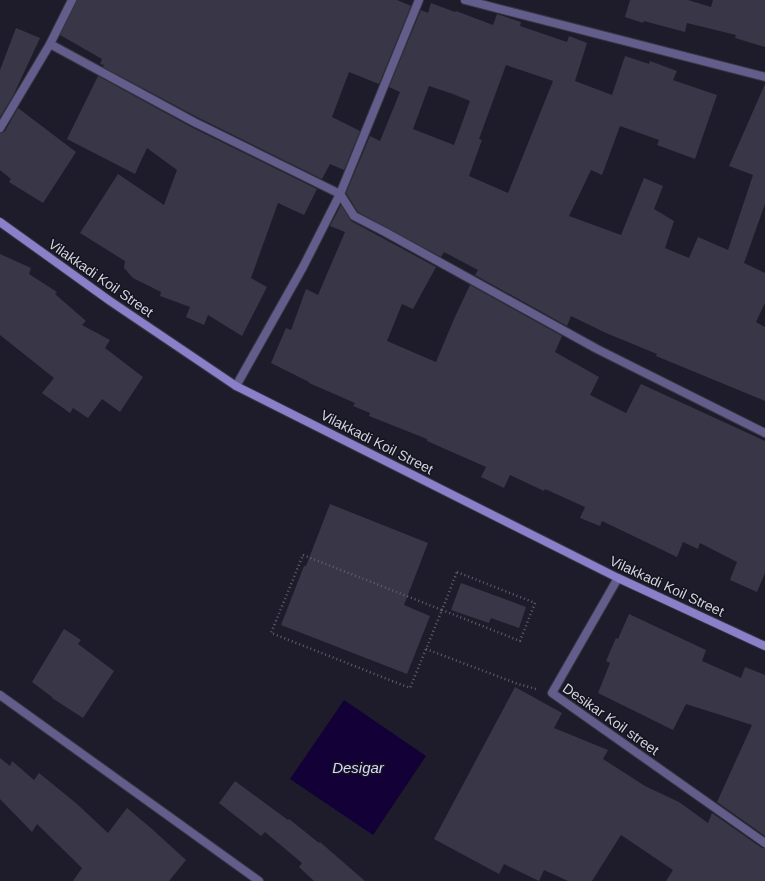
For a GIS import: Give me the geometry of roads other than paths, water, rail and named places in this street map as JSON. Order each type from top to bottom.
[{"type":"street","points":[[0,128],[50,44],[72,0]]},
{"type":"street","points":[[236,386],[303,267],[340,194],[419,0]]},
{"type":"street","points":[[465,0],[765,77]]},
{"type":"street","points":[[50,44],[194,122],[340,194],[354,216],[597,349],[765,433]]},
{"type":"street","name":"Vilakkadi Koil Street","points":[[0,222],[110,301],[236,386],[618,578],[765,646]]},
{"type":"street","name":"Desikar Koil street","points":[[618,578],[552,693],[765,843]]},
{"type":"street","points":[[0,695],[259,881]]},
{"type":"water","name":"Desigar","points":[[344,700],[426,756],[373,835],[290,779]]}]
